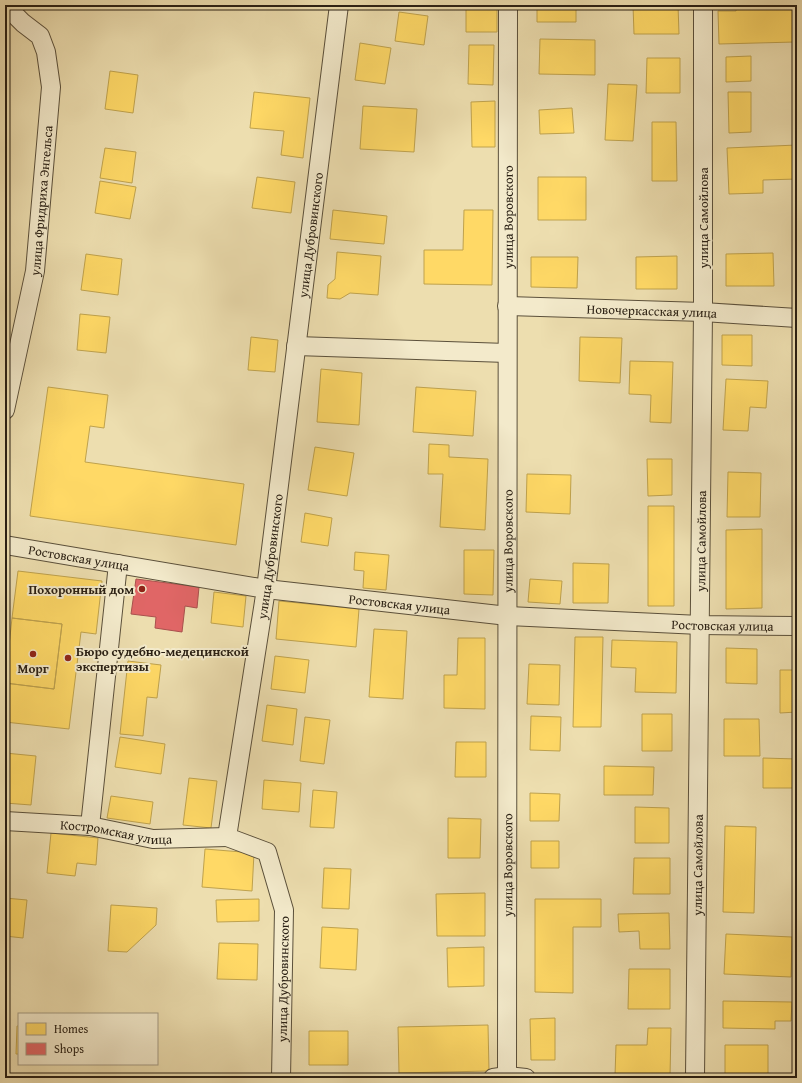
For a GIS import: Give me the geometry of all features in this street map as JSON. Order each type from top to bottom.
[{"type":"street","name":"улица Фридриха Энгельса","points":[[5,5],[23,23],[40,36],[46,52],[51,87],[35,271],[11,356],[5,410]]},
{"type":"street","name":"улица Дубровинского","points":[[281,1078],[284,910],[267,852],[227,837],[266,589],[339,5]]},
{"type":"street","name":"улица Воровского","points":[[500,1077],[508,616],[508,5]]},
{"type":"street","name":"улица Самойлова","points":[[695,1078],[703,312],[703,5]]},
{"type":"street","name":"Новочеркасская улица","points":[[507,306],[703,312],[797,318]]},
{"type":"street","points":[[296,346],[508,353]]},
{"type":"street","name":"Ростовская улица","points":[[5,545],[266,589],[508,616],[700,625],[797,626]]},
{"type":"street","points":[[90,826],[118,564]]},
{"type":"street","name":"Костромская улица","points":[[5,821],[90,826],[153,839],[227,837]]},
{"type":"street","points":[[500,1077],[526,1078]]},
{"type":"building: Homes","points":[[466,5],[497,5],[497,32],[466,32]]},
{"type":"building: Homes","points":[[537,5],[576,5],[576,22],[537,22]]},
{"type":"building: Homes","points":[[633,5],[678,5],[679,34],[634,34]]},
{"type":"building: Homes","points":[[736,5],[794,5],[795,42],[719,44],[718,11],[736,11]]},
{"type":"building: Homes","points":[[399,12],[428,16],[424,45],[395,41]]},
{"type":"building: Homes","points":[[540,39],[595,40],[595,75],[539,74]]},
{"type":"building: Homes","points":[[360,43],[391,48],[385,84],[355,80]]},
{"type":"building: Homes","points":[[469,45],[494,45],[493,85],[468,84]]},
{"type":"building: Homes","points":[[751,56],[751,81],[726,82],[726,57]]},
{"type":"building: Homes","points":[[647,58],[680,58],[680,93],[646,93]]},
{"type":"building: Homes","points":[[110,71],[138,75],[133,113],[105,109]]},
{"type":"building: Homes","points":[[608,84],[637,85],[633,141],[605,140]]},
{"type":"building: Homes","points":[[254,92],[310,98],[303,158],[281,155],[284,131],[250,128]]},
{"type":"building: Homes","points":[[728,92],[751,92],[751,132],[729,133]]},
{"type":"building: Homes","points":[[495,101],[495,147],[472,147],[471,102]]},
{"type":"building: Homes","points":[[363,106],[417,109],[414,152],[360,149]]},
{"type":"building: Homes","points":[[572,108],[574,133],[540,134],[539,110]]},
{"type":"building: Homes","points":[[652,122],[676,122],[677,181],[652,181]]},
{"type":"building: Homes","points":[[797,145],[797,179],[763,180],[763,193],[729,194],[727,148]]},
{"type":"building: Homes","points":[[105,148],[136,152],[132,183],[100,178]]},
{"type":"building: Homes","points":[[257,177],[295,182],[291,213],[252,208]]},
{"type":"building: Homes","points":[[538,177],[586,177],[586,220],[538,220]]},
{"type":"building: Homes","points":[[100,181],[136,187],[130,219],[95,213]]},
{"type":"building: Homes","points":[[333,210],[387,216],[384,244],[330,239]]},
{"type":"building: Homes","points":[[464,210],[493,210],[492,285],[424,284],[424,250],[463,250]]},
{"type":"building: Homes","points":[[337,252],[381,256],[378,295],[350,293],[340,299],[327,298],[328,285],[335,279]]},
{"type":"building: Homes","points":[[773,253],[774,286],[726,286],[726,254]]},
{"type":"building: Homes","points":[[86,254],[122,259],[118,295],[81,290]]},
{"type":"building: Homes","points":[[677,256],[677,289],[636,289],[636,257]]},
{"type":"building: Homes","points":[[531,257],[578,257],[577,288],[531,287]]},
{"type":"building: Homes","points":[[80,314],[110,317],[106,353],[77,350]]},
{"type":"building: Homes","points":[[722,335],[752,335],[752,366],[722,365]]},
{"type":"building: Homes","points":[[251,337],[278,340],[275,372],[248,370]]},
{"type":"building: Homes","points":[[580,337],[622,338],[620,383],[579,381]]},
{"type":"building: Homes","points":[[630,361],[673,362],[671,423],[650,422],[651,395],[629,394]]},
{"type":"building: Homes","points":[[321,369],[362,373],[359,425],[317,422]]},
{"type":"building: Homes","points":[[726,379],[768,381],[766,408],[750,407],[748,431],[723,430]]},
{"type":"building: Homes","points":[[48,387],[108,395],[104,428],[90,426],[85,462],[244,484],[236,545],[30,516]]},
{"type":"building: Homes","points":[[416,387],[476,391],[473,436],[413,432]]},
{"type":"building: Homes","points":[[429,444],[449,445],[449,457],[488,459],[485,530],[440,527],[443,474],[428,474]]},
{"type":"building: Homes","points":[[315,447],[354,453],[347,496],[308,490]]},
{"type":"building: Homes","points":[[647,459],[672,459],[672,495],[648,496]]},
{"type":"building: Homes","points":[[728,472],[761,473],[760,517],[727,517]]},
{"type":"building: Homes","points":[[527,474],[571,475],[570,514],[526,512]]},
{"type":"building: Homes","points":[[648,506],[674,506],[674,606],[648,606]]},
{"type":"building: Homes","points":[[305,513],[332,518],[328,546],[301,542]]},
{"type":"building: Homes","points":[[762,529],[762,608],[726,609],[726,530]]},
{"type":"building: Homes","points":[[464,550],[494,550],[493,595],[464,594]]},
{"type":"building: Homes","points":[[355,552],[389,555],[386,590],[363,588],[364,571],[354,570]]},
{"type":"building: Homes","points":[[573,563],[609,564],[608,603],[573,603]]},
{"type":"building: Homes","name":"Бюро судебно-медецинской экспертизы","points":[[18,571],[102,581],[96,634],[81,632],[69,729],[5,722],[5,683],[54,689],[62,624],[12,618]]},
{"type":"building: Homes","points":[[530,579],[562,581],[560,604],[528,602]]},
{"type":"building: Homes","points":[[214,592],[246,596],[243,627],[211,623]]},
{"type":"building: Homes","points":[[279,601],[359,609],[356,647],[276,639]]},
{"type":"building: Homes","name":"Морг","points":[[12,618],[62,624],[54,689],[5,683]]},
{"type":"building: Homes","points":[[374,629],[407,631],[403,699],[369,697]]},
{"type":"building: Homes","points":[[575,637],[603,637],[601,727],[573,727]]},
{"type":"building: Homes","points":[[458,638],[485,638],[485,709],[444,708],[444,675],[457,675]]},
{"type":"building: Homes","points":[[612,640],[677,642],[676,693],[635,692],[636,668],[611,667]]},
{"type":"building: Homes","points":[[726,648],[757,649],[757,684],[726,683]]},
{"type":"building: Homes","points":[[275,656],[309,660],[305,693],[271,689]]},
{"type":"building: Homes","points":[[128,661],[161,665],[157,698],[147,697],[143,736],[120,734]]},
{"type":"building: Homes","points":[[529,664],[560,665],[559,705],[527,704]]},
{"type":"building: Homes","points":[[780,670],[797,670],[797,712],[780,713]]},
{"type":"building: Homes","points":[[267,705],[297,709],[293,745],[262,741]]},
{"type":"building: Homes","points":[[642,714],[672,714],[672,751],[642,751]]},
{"type":"building: Homes","points":[[531,716],[561,717],[560,751],[530,750]]},
{"type":"building: Homes","points":[[305,717],[330,720],[324,764],[300,761]]},
{"type":"building: Homes","points":[[724,719],[759,719],[760,756],[724,756]]},
{"type":"building: Homes","points":[[120,737],[165,744],[161,774],[115,767]]},
{"type":"building: Homes","points":[[456,742],[486,742],[486,777],[455,777]]},
{"type":"building: Homes","points":[[5,753],[36,756],[31,805],[5,803]]},
{"type":"building: Homes","points":[[763,758],[797,759],[797,788],[763,788]]},
{"type":"building: Homes","points":[[604,766],[654,767],[653,795],[604,795]]},
{"type":"building: Homes","points":[[189,778],[217,781],[211,828],[183,825]]},
{"type":"building: Homes","points":[[264,780],[301,783],[299,812],[262,809]]},
{"type":"building: Homes","points":[[313,790],[337,792],[334,828],[310,827]]},
{"type":"building: Homes","points":[[530,793],[560,794],[559,821],[530,821]]},
{"type":"building: Homes","points":[[111,796],[153,802],[150,824],[107,818]]},
{"type":"building: Homes","points":[[635,807],[669,808],[669,843],[635,843]]},
{"type":"building: Homes","points":[[448,818],[481,819],[480,858],[448,858]]},
{"type":"building: Homes","points":[[725,826],[756,827],[754,913],[723,912]]},
{"type":"building: Homes","points":[[51,833],[98,838],[96,865],[77,863],[75,876],[47,873]]},
{"type":"building: Homes","points":[[531,841],[559,841],[559,868],[531,868]]},
{"type":"building: Homes","points":[[205,849],[254,853],[252,891],[202,887]]},
{"type":"building: Homes","points":[[634,858],[670,858],[670,894],[633,894]]},
{"type":"building: Homes","points":[[324,868],[351,869],[349,909],[322,908]]},
{"type":"building: Homes","points":[[485,893],[485,936],[437,936],[436,894]]},
{"type":"building: Homes","points":[[5,898],[27,900],[23,938],[5,936]]},
{"type":"building: Homes","points":[[259,899],[259,921],[217,922],[216,900]]},
{"type":"building: Homes","points":[[535,899],[601,899],[601,927],[573,927],[573,993],[535,992]]},
{"type":"building: Homes","points":[[111,905],[157,908],[156,925],[127,952],[108,951]]},
{"type":"building: Homes","points":[[669,913],[670,949],[640,949],[639,931],[619,932],[618,914]]},
{"type":"building: Homes","points":[[322,927],[358,929],[356,970],[320,968]]},
{"type":"building: Homes","points":[[726,934],[792,937],[791,977],[724,974]]},
{"type":"building: Homes","points":[[219,943],[258,944],[257,980],[217,979]]},
{"type":"building: Homes","points":[[484,947],[484,986],[448,987],[447,948]]},
{"type":"building: Homes","points":[[629,969],[670,969],[670,1009],[628,1009]]},
{"type":"building: Homes","points":[[723,1001],[792,1002],[791,1021],[775,1021],[775,1029],[723,1028]]},
{"type":"building: Homes","points":[[555,1018],[555,1060],[531,1060],[530,1019]]},
{"type":"building: Homes","points":[[488,1025],[489,1071],[399,1073],[398,1027]]},
{"type":"building: Homes","points":[[17,1026],[18,1026],[18,1054],[16,1054]]},
{"type":"building: Homes","points":[[648,1028],[671,1028],[670,1076],[615,1076],[616,1045],[647,1045]]},
{"type":"building: Homes","points":[[309,1031],[348,1031],[348,1065],[309,1065]]},
{"type":"building: Homes","points":[[794,1044],[797,1044],[797,1078],[794,1078]]},
{"type":"building: Homes","points":[[725,1045],[768,1045],[768,1078],[725,1078]]},
{"type":"building: Shops","points":[[136,579],[199,587],[197,608],[185,606],[182,632],[155,628],[156,617],[131,614]]},
{"type":"place","name":"Похоронный дом","points":[[142,589]]},
{"type":"place","name":"Морг","points":[[33,654]]},
{"type":"place","name":"Бюро судебно-медецинской экспертизы","points":[[68,658]]}]
